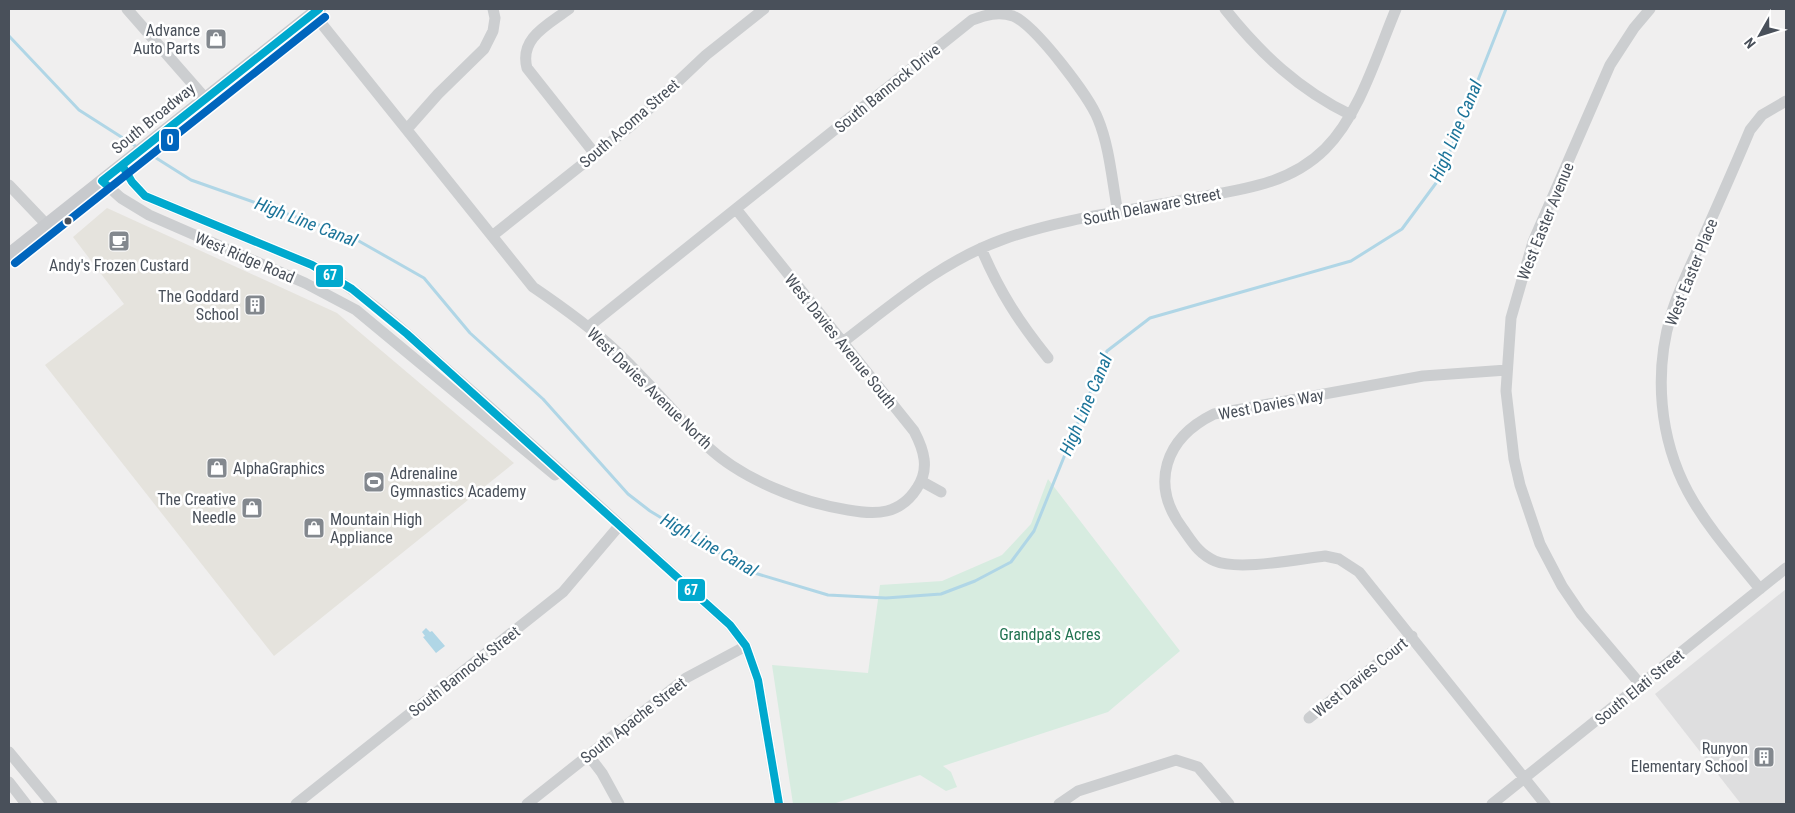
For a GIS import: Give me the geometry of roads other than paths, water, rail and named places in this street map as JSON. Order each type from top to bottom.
[{"type":"main road","name":"South Broadway","points":[[9,255],[316,11]]},
{"type":"street","points":[[127,9],[205,98]]},
{"type":"street","points":[[407,129],[438,94],[484,49],[493,31],[493,9]]},
{"type":"street","points":[[569,9],[532,38],[525,49],[524,58],[527,68],[595,154]]},
{"type":"street","name":"South Acoma Street","points":[[492,236],[632,125],[706,55],[764,9]]},
{"type":"street","points":[[1225,9],[1249,40],[1285,74],[1312,93],[1351,115]]},
{"type":"street","name":"South Delaware Street","points":[[843,342],[932,274],[981,248],[1027,231],[1259,186],[1278,180],[1305,165],[1325,149],[1342,130],[1351,115],[1396,9]]},
{"type":"street","name":"West Easter Avenue","points":[[1641,685],[1581,614],[1562,586],[1540,544],[1522,494],[1514,459],[1509,432],[1507,370],[1512,318],[1532,242],[1610,65],[1634,28],[1650,9]]},
{"type":"street","name":"West Davies Avenue North","points":[[316,11],[407,129],[533,286],[588,327],[631,366],[710,448],[751,476],[776,489],[832,508],[882,513],[903,504],[912,497],[921,481]]},
{"type":"street","name":"South Bannock Drive","points":[[588,327],[972,20],[994,14],[1014,17],[1026,23],[1085,94],[1099,121],[1104,138],[1118,213]]},
{"type":"street","name":"West Easter Place","points":[[1760,589],[1702,515],[1687,490],[1670,444],[1662,400],[1661,375],[1666,334],[1676,299],[1750,130],[1762,114],[1786,101]]},
{"type":"street","name":"West Ridge Road","points":[[122,165],[132,182],[145,196],[304,262],[335,277],[370,303],[441,364],[730,625],[746,646],[758,680],[779,804]]},
{"type":"street","name":"West Ridge Road","points":[[102,181],[121,198],[149,215],[305,283],[356,310],[619,526]]},
{"type":"street","points":[[9,185],[47,225]]},
{"type":"street","name":"West Davies Avenue South","points":[[736,209],[914,431],[925,456],[921,481]]},
{"type":"street","points":[[981,248],[994,280],[1009,306],[1048,358]]},
{"type":"street","name":"West Davies Way","points":[[1507,370],[1423,376],[1214,414],[1190,428],[1179,440],[1168,462],[1165,486],[1170,509],[1192,543],[1207,556],[1217,561],[1238,565],[1325,556],[1340,559],[1359,572],[1545,804]]},
{"type":"street","points":[[921,481],[941,492]]},
{"type":"street","name":"South Bannock Street","points":[[296,804],[564,592],[619,526]]},
{"type":"street","name":"South Elati Street","points":[[1492,804],[1786,568]]},
{"type":"street","name":"West Davies Court","points":[[1309,718],[1412,636]]},
{"type":"street","name":"South Apache Street","points":[[527,804],[686,678],[746,646]]},
{"type":"street","points":[[9,752],[52,804]]},
{"type":"street","points":[[589,756],[602,773],[619,804]]},
{"type":"street","points":[[1059,804],[1078,791],[1176,760],[1198,767],[1229,804]]},
{"type":"street","points":[[9,782],[26,804]]},
{"type":"water","points":[[426,628],[430,632],[432,631],[445,646],[436,653],[423,637],[425,636],[422,632]]},
{"type":"waterway","name":"High Line Canal","points":[[145,151],[191,180],[350,236],[424,278],[470,333],[543,399],[628,494],[650,511],[751,572],[828,595],[886,598],[941,594],[975,581],[1011,562],[1034,531],[1107,351],[1150,318],[1351,261],[1402,229],[1439,179],[1506,9]]},
{"type":"waterway","name":"High Line Canal","points":[[9,36],[79,110],[137,147]]},
{"type":"place","name":"Advance Auto Parts","points":[[216,39]]},
{"type":"place","name":"Andy's Frozen Custard","points":[[119,241]]},
{"type":"place","name":"The Goddard School","points":[[255,305]]},
{"type":"place","name":"AlphaGraphics","points":[[217,468]]},
{"type":"place","name":"Adrenaline Gymnastics Academy","points":[[374,482]]},
{"type":"place","name":"The Creative Needle","points":[[252,508]]},
{"type":"place","name":"Mountain High Appliance","points":[[314,528]]},
{"type":"place","name":"Runyon Elementary School","points":[[1764,757]]},
{"type":"park label","name":"Grandpa's Acres","points":[[1050,634]]}]
